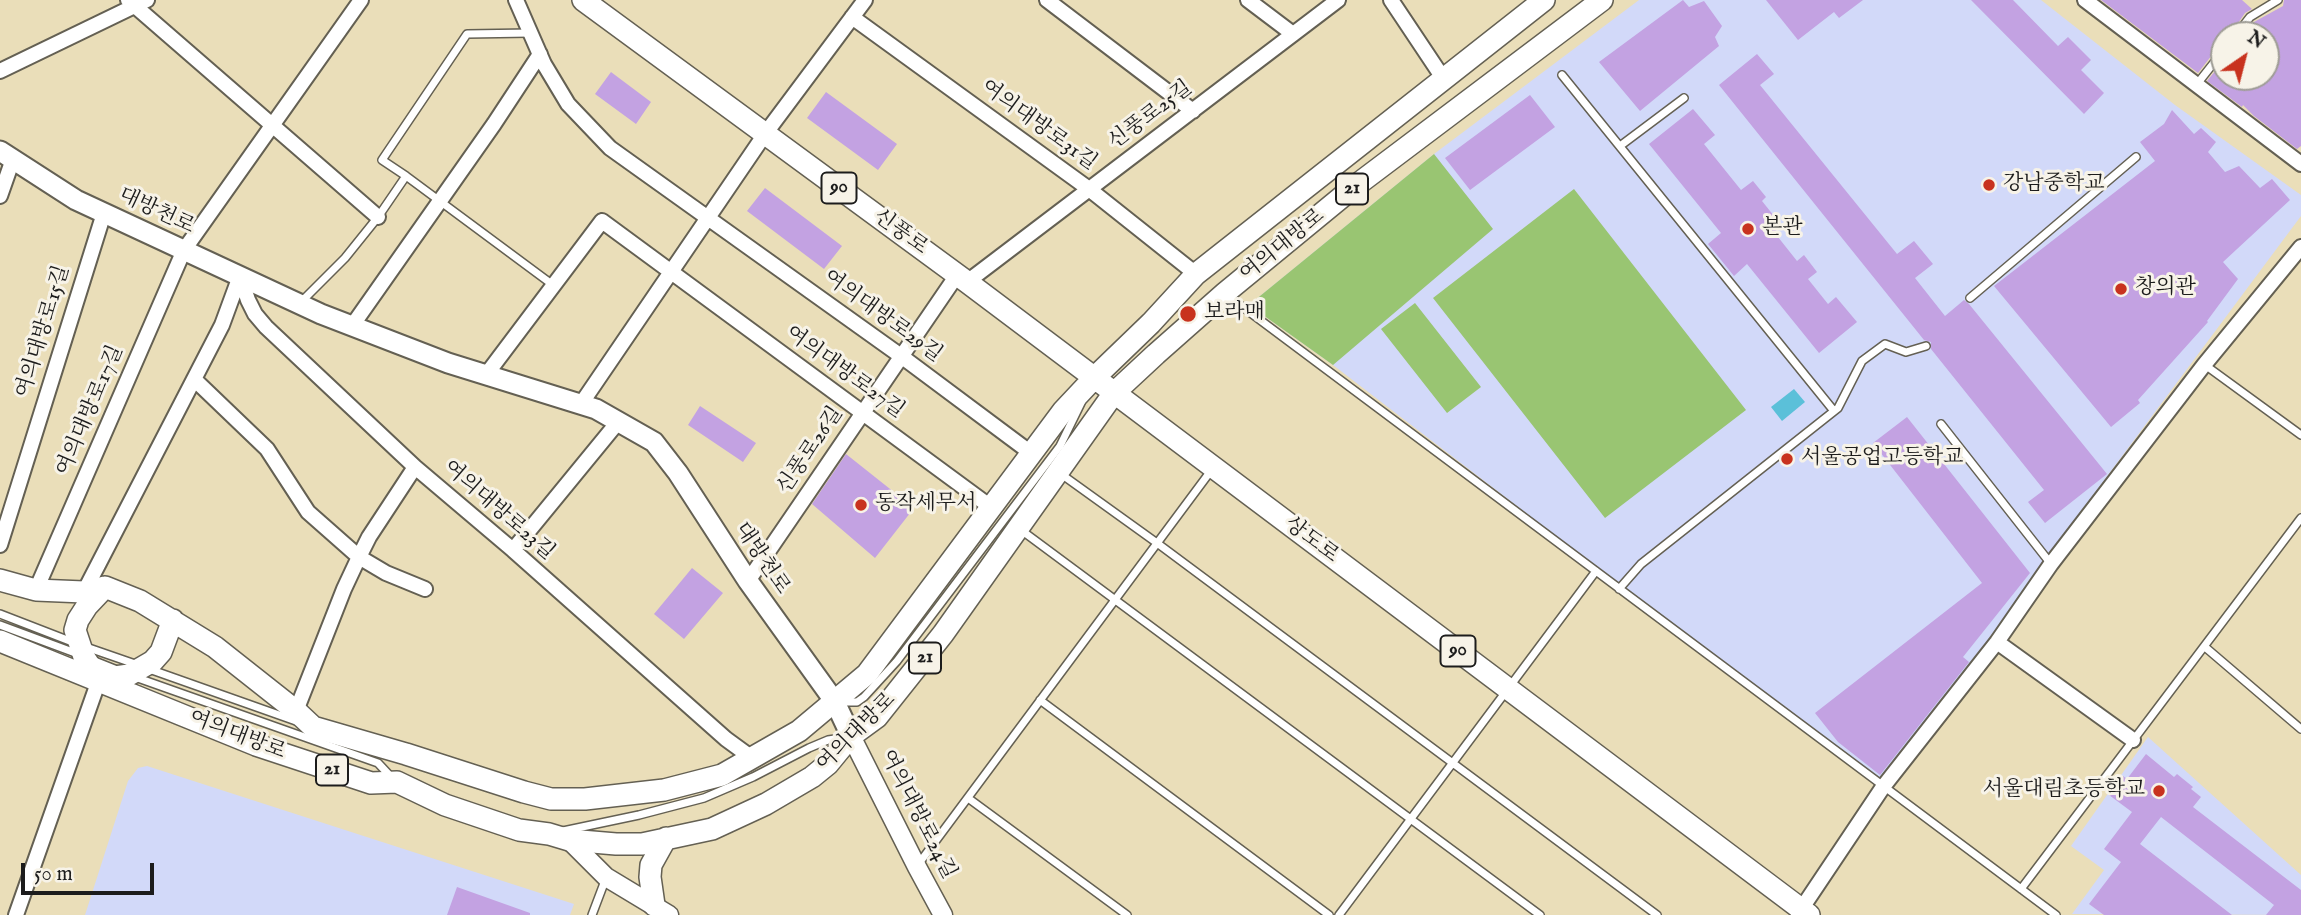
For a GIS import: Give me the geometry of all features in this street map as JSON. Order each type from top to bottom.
[{"type":"main road","name":"신풍로","points":[[583,0],[1114,393]]},
{"type":"main road","name":"여의대방로","points":[[105,587],[140,601],[215,647],[313,727],[524,792],[551,799],[585,799],[664,790],[722,775],[799,730],[867,674],[1063,411],[1196,274],[1544,0]]},
{"type":"main road","name":"여의대방로","points":[[0,641],[256,745],[371,783],[397,782],[445,806],[519,830],[559,837],[642,844],[712,829],[796,788],[828,764],[851,736],[877,717],[1019,528],[1114,393],[1225,293],[1354,187],[1602,0]]},
{"type":"main road","name":"대방천로","points":[[6,155],[76,200],[299,304],[448,363],[596,409],[654,442],[678,473],[747,581],[835,702],[851,736]]},
{"type":"main road","name":"상도로","points":[[1114,393],[1508,688],[1802,913]]},
{"type":"main road","points":[[0,580],[36,590],[84,592],[105,587]]},
{"type":"main road","points":[[105,587],[87,606],[75,630],[82,651],[99,680],[135,671],[153,661],[161,652],[173,620]]},
{"type":"main road","points":[[662,910],[650,877],[651,866],[666,838]]},
{"type":"street","name":"여의대방로17길","points":[[36,590],[184,250],[361,0]]},
{"type":"street","name":"여의대방로29길","points":[[516,0],[540,54],[568,104],[610,148],[901,356],[1031,453]]},
{"type":"street","points":[[581,404],[765,134],[865,0]]},
{"type":"street","points":[[1047,0],[1192,111]]},
{"type":"street","points":[[1248,0],[1293,34]]},
{"type":"street","name":"신풍로25길","points":[[962,278],[1089,189],[1338,0]]},
{"type":"street","points":[[1391,0],[1443,78]]},
{"type":"street","points":[[2085,0],[2301,164]]},
{"type":"street","points":[[0,71],[137,2],[378,217]]},
{"type":"street","name":"여의대방로31길","points":[[852,17],[1089,189],[1196,274]]},
{"type":"street","points":[[352,326],[540,54]]},
{"type":"street","points":[[0,196],[6,155]]},
{"type":"street","name":"여의대방로15길","points":[[0,545],[104,213]]},
{"type":"street","points":[[486,375],[602,221],[671,272]]},
{"type":"street","points":[[1802,913],[1883,787],[1997,642],[2052,564],[2204,365],[2301,247]]},
{"type":"street","name":"여의대방로27길","points":[[671,272],[992,508]]},
{"type":"street","points":[[84,592],[222,325],[240,276]]},
{"type":"street","name":"여의대방로23길","points":[[240,276],[255,314],[266,327],[415,467],[726,739],[752,758]]},
{"type":"street","name":"신풍로26길","points":[[747,581],[901,356],[962,278]]},
{"type":"street","points":[[194,379],[267,449],[308,512],[359,557],[386,573],[425,589]]},
{"type":"street","points":[[513,550],[618,422]]},
{"type":"street","points":[[296,711],[359,557],[415,467]]},
{"type":"street","points":[[1997,642],[2133,740]]},
{"type":"street","points":[[16,915],[99,680]]},
{"type":"street","name":"여의대방로24길","points":[[851,736],[943,915]]},
{"type":"street","points":[[559,837],[606,877],[662,910]]},
{"type":"lane","points":[[2247,21],[2278,0]]},
{"type":"lane","points":[[531,33],[467,34],[382,160],[553,285]]},
{"type":"lane","points":[[2197,85],[2210,68]]},
{"type":"lane","points":[[1562,75],[1834,411]]},
{"type":"lane","points":[[1620,146],[1684,98]]},
{"type":"lane","points":[[1970,298],[2136,157]]},
{"type":"lane","points":[[299,304],[345,258],[406,176]]},
{"type":"lane","points":[[1225,293],[2056,915]]},
{"type":"lane","points":[[1619,589],[1641,564],[1834,411],[1862,361],[1885,344],[1906,352],[1926,346]]},
{"type":"lane","points":[[2204,365],[2301,435]]},
{"type":"lane","points":[[835,702],[856,702],[864,697],[897,661],[1060,446],[1094,378]]},
{"type":"lane","points":[[1941,424],[2052,564]]},
{"type":"lane","points":[[917,867],[1213,468]]},
{"type":"lane","points":[[1058,472],[1657,915]]},
{"type":"lane","points":[[2021,889],[2301,518]]},
{"type":"lane","points":[[1019,528],[1540,915]]},
{"type":"lane","points":[[1339,915],[1596,571]]},
{"type":"lane","points":[[0,614],[82,651],[135,671],[313,727]]},
{"type":"lane","points":[[0,625],[82,651],[377,763],[397,782]]},
{"type":"lane","points":[[2205,647],[2300,726]]},
{"type":"lane","points":[[1040,700],[1329,915]]},
{"type":"lane","points":[[559,837],[704,798],[828,740],[851,736]]},
{"type":"lane","points":[[968,798],[1127,915]]},
{"type":"lane","points":[[592,915],[606,877]]},
{"type":"shaded area","name":"서울공업고등학교","points":[[1639,0],[2041,0],[2175,105],[2301,195],[2301,216],[2050,553],[1883,787],[1333,365],[1249,305],[1434,154]]},
{"type":"shaded area","name":"서울대림초등학교","points":[[2148,737],[2301,875],[2301,915],[2072,914],[2104,870],[2071,846]]},
{"type":"shaded area","points":[[147,766],[574,904],[570,915],[85,915],[128,781],[138,768]]},
{"type":"green space","points":[[1434,154],[1493,229],[1333,365],[1249,305]]},
{"type":"green space","points":[[1574,189],[1746,410],[1605,518],[1433,298]]},
{"type":"green space","points":[[1415,303],[1481,387],[1447,413],[1381,329]]},
{"type":"water","points":[[1794,389],[1805,402],[1782,421],[1771,407]]},
{"type":"building","points":[[1683,0],[1689,7],[1704,1],[1722,26],[1715,37],[1719,46],[1640,111],[1599,62]]},
{"type":"building","points":[[1766,0],[1863,0],[1839,18],[1834,12],[1798,40]]},
{"type":"building","points":[[1971,0],[2013,0],[2058,46],[2068,37],[2091,60],[2081,70],[2104,93],[2084,114]]},
{"type":"building","points":[[2101,0],[2242,0],[2252,9],[2240,21],[2210,21],[2210,58],[2198,73]]},
{"type":"building","points":[[2284,0],[2301,0],[2301,146],[2297,149],[2243,105],[2242,107],[2220,91],[2280,91],[2280,21],[2256,21],[2283,6]]},
{"type":"building","points":[[1757,54],[1774,74],[1760,85],[1897,254],[1914,241],[1933,264],[1915,278],[1945,316],[1964,300],[1969,304],[2107,474],[2045,523],[2028,502],[2044,490],[1931,349],[1931,342],[1924,340],[1719,85]]},
{"type":"building","points":[[611,72],[651,102],[636,124],[595,94]]},
{"type":"building","points":[[826,92],[897,144],[878,170],[807,118]]},
{"type":"building","points":[[1530,95],[1555,127],[1470,190],[1445,158]]},
{"type":"building","name":"본관","points":[[1693,109],[1715,135],[1704,144],[1741,190],[1753,181],[1766,197],[1762,201],[1782,226],[1774,232],[1797,261],[1804,255],[1817,272],[1808,279],[1828,304],[1836,297],[1857,322],[1819,353],[1747,264],[1734,276],[1708,244],[1721,233],[1649,144]]},
{"type":"building","points":[[2172,110],[2194,134],[2201,128],[2216,142],[2208,152],[2225,172],[2239,166],[2260,188],[2272,179],[2290,200],[2223,262],[2238,279],[2208,322],[2138,400],[2140,403],[2111,427],[1994,286],[2155,161],[2140,142],[2164,124]]},
{"type":"building","points":[[765,188],[842,246],[824,269],[747,211]]},
{"type":"building","points":[[700,406],[756,443],[743,462],[688,425]]},
{"type":"building","points":[[1907,417],[2030,573],[1963,657],[1969,662],[1880,775],[1838,742],[1815,713],[1982,583],[1873,443]]},
{"type":"building","name":"동작세무서","points":[[846,454],[914,508],[875,558],[812,504]]},
{"type":"building","points":[[692,568],[723,593],[684,639],[654,614]]},
{"type":"building","points":[[2146,754],[2174,777],[2177,774],[2193,787],[2191,789],[2201,797],[2193,807],[2301,890],[2301,915],[2266,915],[2274,905],[2161,817],[2140,844],[2232,915],[2104,915],[2089,904],[2121,862],[2104,849],[2132,812],[2109,795],[2123,776],[2127,779]]},
{"type":"building","points":[[457,887],[530,913],[530,915],[447,915]]},
{"type":"place","name":"강남중학교","points":[[1989,185]]},
{"type":"place","name":"본관","points":[[1748,229]]},
{"type":"place","name":"창의관","points":[[2121,289]]},
{"type":"place","name":"보라매","points":[[1188,314]]},
{"type":"place","name":"서울공업고등학교","points":[[1787,459]]},
{"type":"place","name":"동작세무서","points":[[861,505]]},
{"type":"place","name":"서울대림초등학교","points":[[2159,791]]}]
